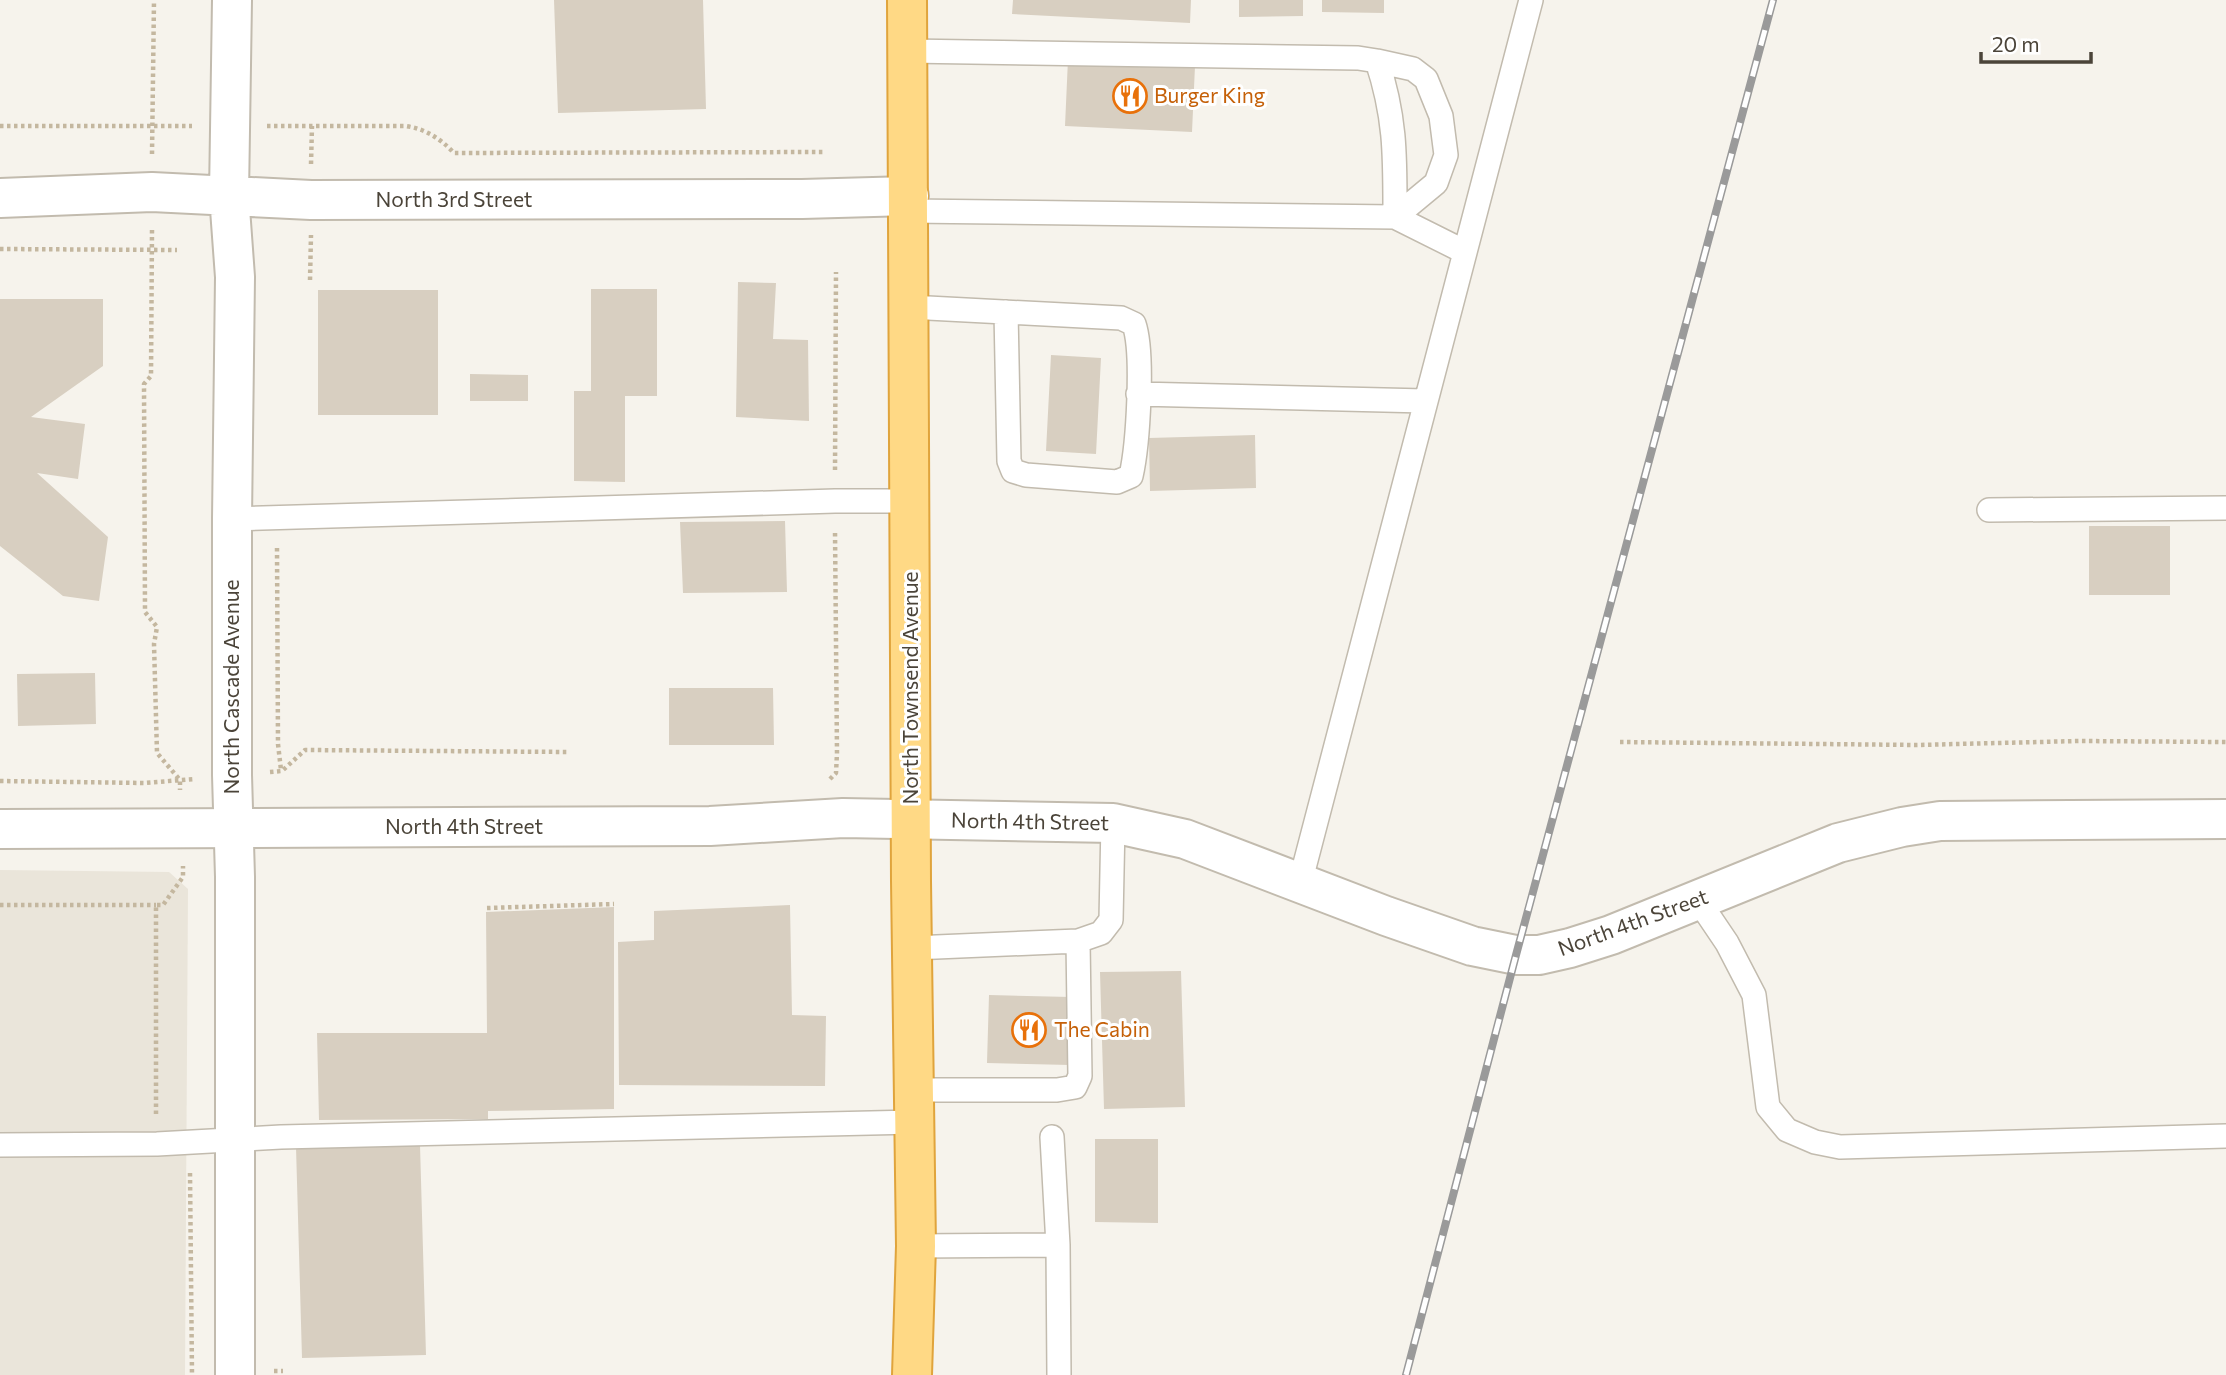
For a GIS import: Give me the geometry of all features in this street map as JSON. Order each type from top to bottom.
[{"type":"highway","name":"North Townsend Avenue","points":[[907,0],[916,1246],[912,1375]]},
{"type":"street","name":"North Cascade Avenue","points":[[232,0],[229,195],[234,277],[232,775],[236,1140],[235,1375]]},
{"type":"street","name":"North 3rd Street","points":[[0,198],[152,192],[311,200],[788,199],[909,204]]},
{"type":"street","name":"North 4th Street","points":[[0,829],[710,827],[828,818],[1114,823],[1185,839],[1472,946],[1516,955],[1539,955],[1611,935],[1838,843],[1902,827],[1940,821],[2226,819]]},
{"type":"lane","points":[[1300,883],[1531,0]]},
{"type":"lane","points":[[908,51],[1358,58],[1413,69],[1426,79],[1441,117],[1446,155],[1436,183],[1395,217]]},
{"type":"lane","points":[[1377,61],[1388,93],[1395,144],[1395,217]]},
{"type":"lane","points":[[909,204],[1395,217],[1465,252]]},
{"type":"lane","points":[[909,307],[1006,312],[1121,318],[1134,324],[1138,336],[1138,394],[1135,457],[1131,476],[1117,482],[1027,475],[1013,471],[1009,461],[1006,312]]},
{"type":"lane","points":[[1138,394],[1425,401]]},
{"type":"lane","points":[[232,519],[909,501]]},
{"type":"lane","points":[[1989,510],[2226,508]]},
{"type":"lane","points":[[913,948],[1078,941],[1101,933],[1111,920],[1114,823]]},
{"type":"lane","points":[[1698,900],[1727,943],[1754,995],[1768,1107],[1787,1130],[1815,1142],[1840,1147],[2226,1136]]},
{"type":"lane","points":[[0,1145],[157,1144],[914,1106],[1074,1087],[1080,1076],[1078,941]]},
{"type":"lane","points":[[1052,1137],[1058,1245],[1059,1375]]},
{"type":"lane","points":[[916,1246],[1058,1245]]},
{"type":"path","points":[[0,905],[163,905],[183,877],[180,780],[157,753],[154,644],[157,627],[145,612],[144,384],[151,376],[154,0]]},
{"type":"path","points":[[0,126],[405,126],[421,129],[445,143],[454,153],[823,152]]},
{"type":"path","points":[[0,249],[177,250]]},
{"type":"path","points":[[835,501],[836,272]]},
{"type":"path","points":[[277,517],[278,744],[282,771]]},
{"type":"path","points":[[829,780],[836,773],[837,753],[835,534]]},
{"type":"path","points":[[1620,742],[1917,745],[2226,741]]},
{"type":"path","points":[[0,781],[144,783],[282,771],[305,750],[569,752]]},
{"type":"path","points":[[487,908],[614,904]]},
{"type":"path","points":[[156,905],[158,1162],[183,1161],[190,1166],[192,1375]]},
{"type":"shaded area","points":[[0,870],[169,872],[188,889],[185,1375],[0,1375]]},
{"type":"building","points":[[554,0],[703,0],[706,109],[558,113]]},
{"type":"building","points":[[1013,0],[1191,0],[1190,23],[1012,14]]},
{"type":"building","points":[[1239,0],[1303,0],[1303,16],[1239,17]]},
{"type":"building","points":[[1322,0],[1384,0],[1384,13],[1322,12]]},
{"type":"building","name":"Burger King","points":[[1068,59],[1195,66],[1192,132],[1065,126]]},
{"type":"building","points":[[738,282],[776,283],[773,339],[808,340],[809,421],[736,417]]},
{"type":"building","points":[[591,289],[657,289],[657,396],[625,396],[625,482],[574,481],[574,391],[591,391]]},
{"type":"building","points":[[318,290],[438,290],[438,415],[318,415]]},
{"type":"building","points":[[0,299],[103,299],[103,366],[31,417],[85,424],[78,479],[37,473],[108,537],[99,601],[63,596],[0,546]]},
{"type":"building","points":[[1051,355],[1101,358],[1096,454],[1046,451]]},
{"type":"building","points":[[470,374],[528,375],[528,401],[470,401]]},
{"type":"building","points":[[1255,435],[1256,488],[1150,491],[1149,438]]},
{"type":"building","points":[[785,521],[787,592],[683,593],[680,522]]},
{"type":"building","points":[[2089,526],[2170,526],[2170,595],[2089,595]]},
{"type":"building","points":[[95,673],[96,724],[18,726],[17,674]]},
{"type":"building","points":[[669,688],[773,688],[774,745],[669,745]]},
{"type":"building","points":[[790,905],[792,1015],[826,1016],[825,1086],[619,1085],[618,942],[654,940],[654,911]]},
{"type":"building","points":[[614,907],[614,1109],[488,1111],[488,1119],[319,1120],[317,1033],[487,1033],[486,912]]},
{"type":"building","points":[[1181,971],[1185,1107],[1104,1109],[1100,972]]},
{"type":"building","name":"The Cabin","points":[[989,995],[1071,997],[1070,1065],[987,1063]]},
{"type":"building","points":[[1095,1139],[1158,1139],[1158,1223],[1095,1222]]},
{"type":"building","points":[[420,1145],[426,1355],[302,1358],[296,1147]]},
{"type":"railway","points":[[1406,1375],[1773,0]]},
{"type":"place","name":"Burger King","points":[[1130,96]]},
{"type":"place","name":"The Cabin","points":[[1029,1030]]}]
